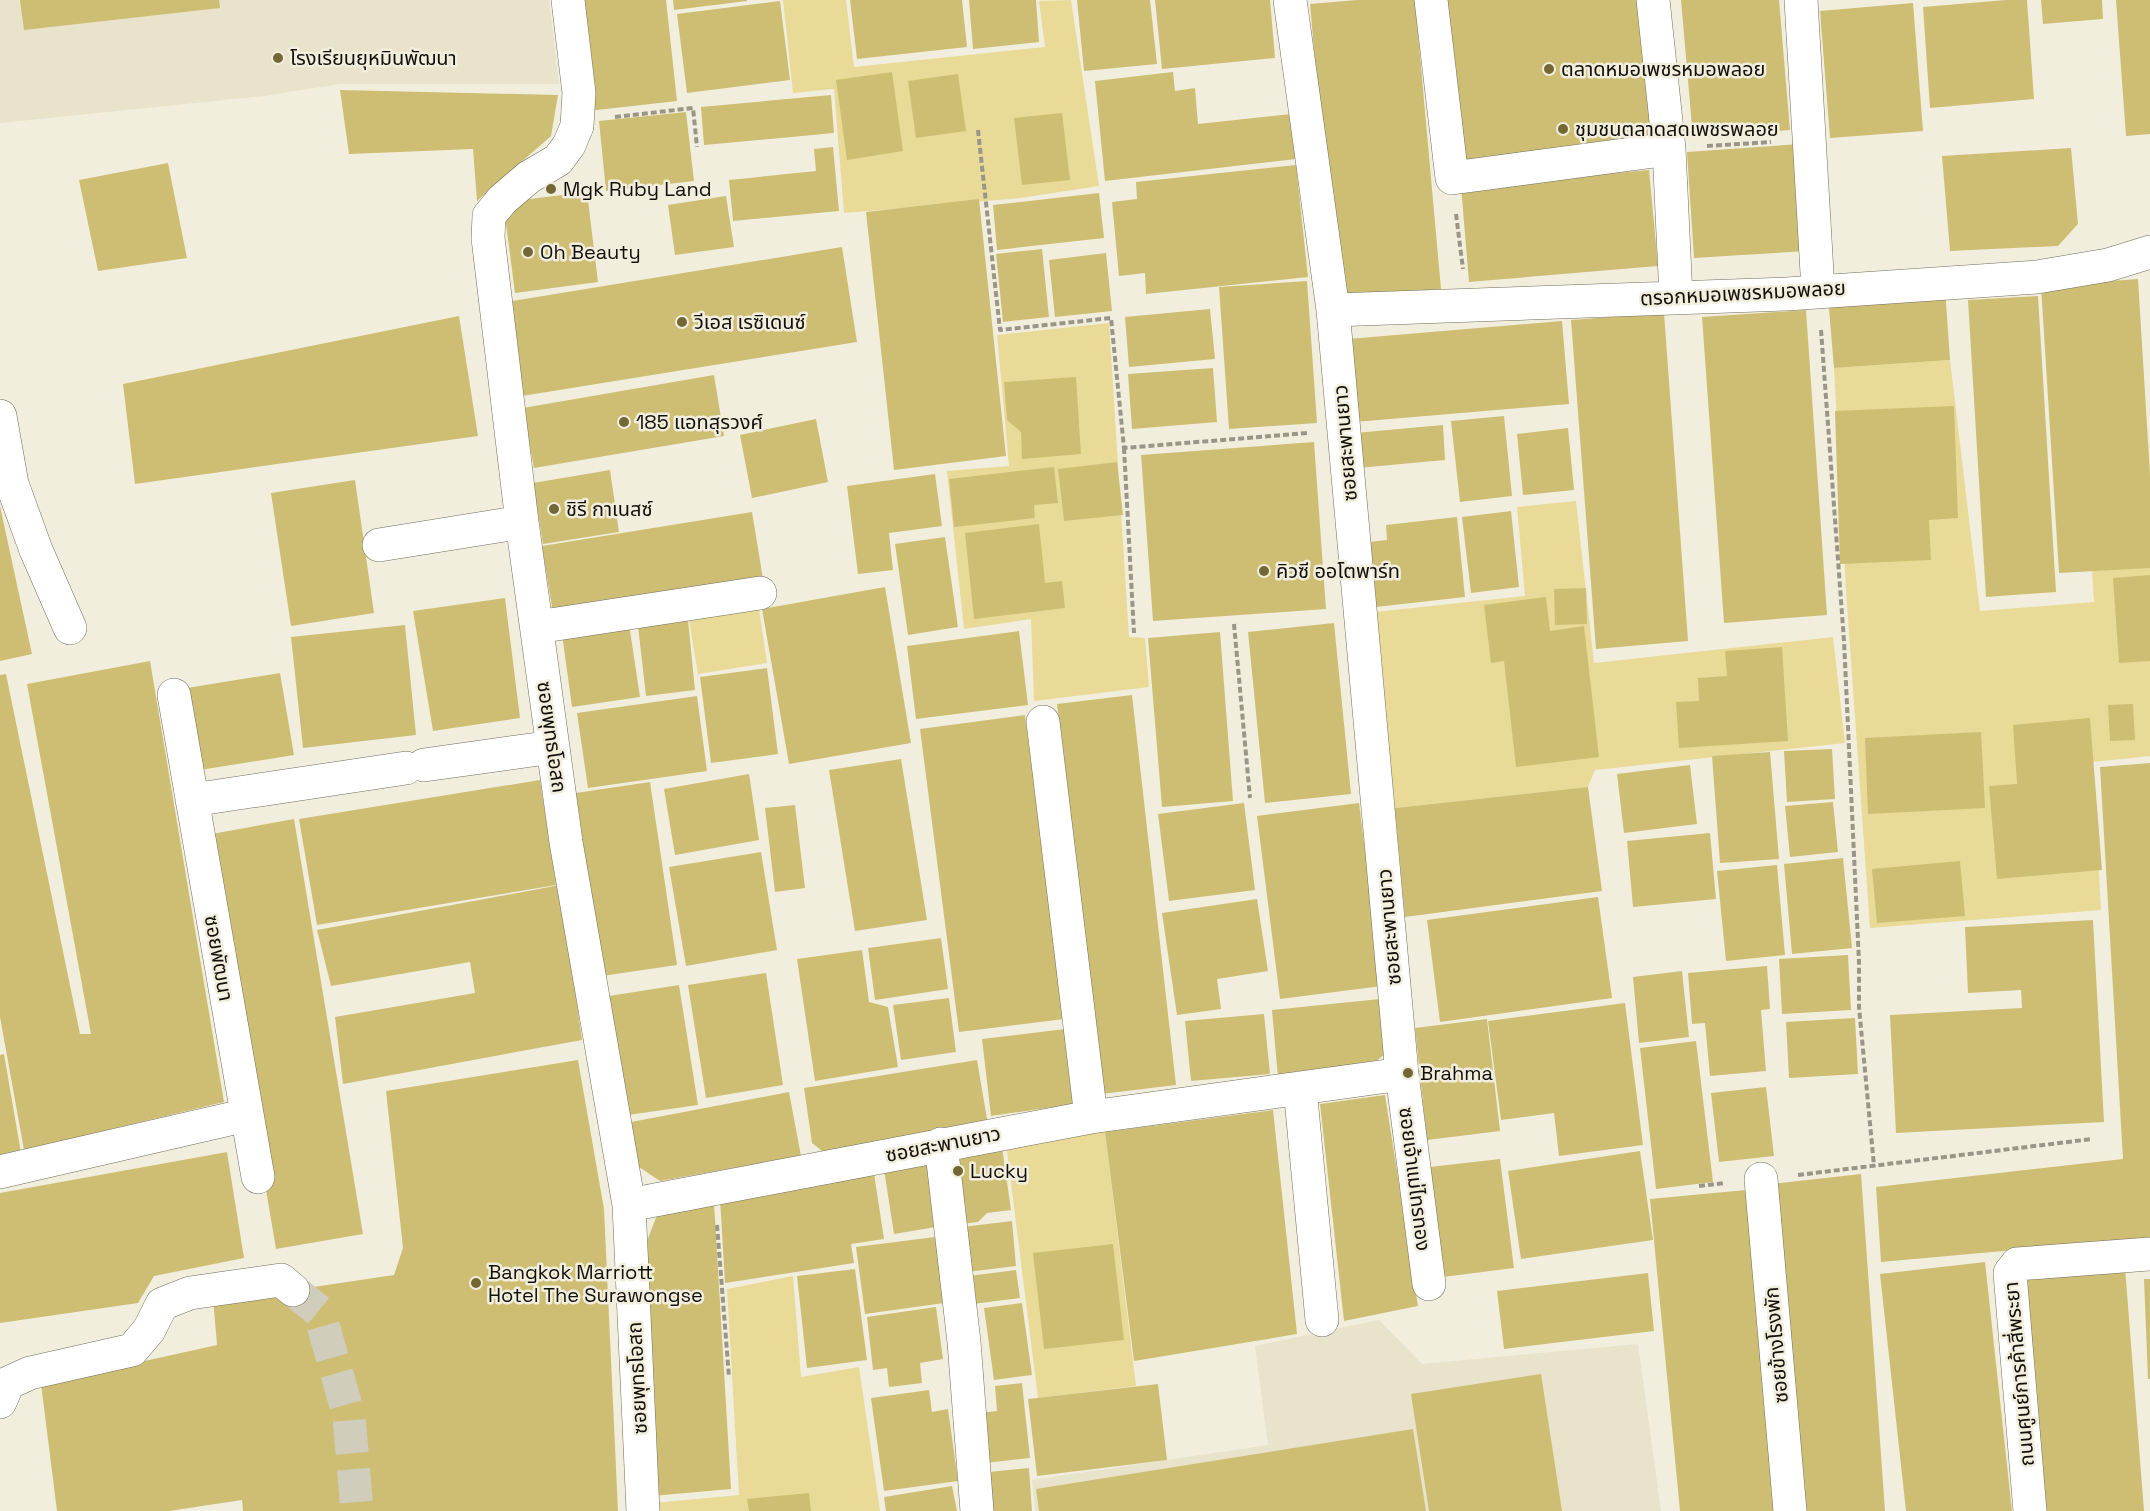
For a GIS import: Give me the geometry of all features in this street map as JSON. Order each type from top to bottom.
[{"type":"street","name":"ซอยพุทธโอสถ","points":[[568,0],[579,93],[577,126],[569,145],[558,160],[529,177],[489,216],[488,238],[522,522],[566,843],[629,1205],[643,1511]]},
{"type":"street","name":"ซอยสะพานยาว","points":[[629,1205],[941,1144],[1091,1118],[1402,1074],[1333,310],[1290,0]]},
{"type":"street","points":[[1431,0],[1452,178],[1669,149]]},
{"type":"street","points":[[1653,0],[1669,149],[1676,297]]},
{"type":"street","points":[[1802,0],[1818,290]]},
{"type":"street","name":"ตรอกหมอเพชรหมอพลอย","points":[[1333,310],[1787,294],[1818,290],[2037,277],[2108,265],[2150,252]]},
{"type":"street","points":[[0,416],[12,484],[36,550],[70,628]]},
{"type":"street","points":[[379,545],[522,522]]},
{"type":"street","points":[[537,627],[760,593]]},
{"type":"street","name":"ซอยพัฒนา","points":[[174,695],[258,1177]]},
{"type":"street","points":[[1043,722],[1091,1118]]},
{"type":"street","points":[[192,800],[553,747]]},
{"type":"street","name":"ซอยเจ้าแม่ไทรทอง","points":[[1402,1074],[1429,1284]]},
{"type":"street","points":[[1300,1088],[1322,1320]]},
{"type":"street","points":[[0,1172],[247,1115]]},
{"type":"street","points":[[941,1144],[964,1342],[977,1511]]},
{"type":"street","name":"ซอยข้างโรงพัก","points":[[1761,1179],[1790,1511]]},
{"type":"street","name":"ถนนศูนย์การค้าสี่พระยา","points":[[2030,1511],[2010,1273],[2017,1264],[2150,1254]]},
{"type":"street","points":[[0,1402],[8,1383],[30,1373],[132,1350],[149,1330],[162,1304],[190,1293],[280,1280],[293,1290]]},
{"type":"path","points":[[607,118],[693,108],[697,147]]},
{"type":"path","points":[[978,130],[1000,330],[1111,318],[1124,448],[1134,633]]},
{"type":"path","points":[[1669,149],[1775,142]]},
{"type":"path","points":[[1452,178],[1467,305]]},
{"type":"path","points":[[1818,290],[1844,641],[1859,1007],[1874,1166]]},
{"type":"path","points":[[1124,448],[1344,429]]},
{"type":"path","points":[[1234,624],[1250,798]]},
{"type":"path","points":[[1699,1186],[2092,1140]]},
{"type":"path","points":[[715,1188],[729,1377]]},
{"type":"shaded area","name":"โรงเรียนยุหมินพัฒนา","points":[[0,0],[549,0],[559,84],[340,84],[264,96],[0,123]]},
{"type":"shaded area","points":[[783,0],[846,0],[854,67],[1045,47],[1039,1],[1071,0],[1099,186],[1020,198],[844,213],[834,89],[793,93]]},
{"type":"shaded area","points":[[1109,323],[1129,637],[1145,638],[1149,687],[1034,701],[1031,619],[964,629],[947,471],[1009,466],[997,335]]},
{"type":"shaded area","points":[[1950,360],[1980,611],[2094,602],[2092,571],[2150,567],[2150,756],[2093,762],[2101,910],[1870,928],[1846,590],[1834,368]]},
{"type":"shaded area","points":[[1576,501],[1594,663],[1833,637],[1845,743],[1595,770],[1588,787],[1395,808],[1375,612],[1525,596],[1517,507]]},
{"type":"shaded area","points":[[758,602],[767,663],[698,674],[688,614]]},
{"type":"shaded area","points":[[1099,1130],[1105,1132],[1136,1386],[1038,1398],[1006,1143]]},
{"type":"shaded area","points":[[793,1276],[801,1377],[859,1367],[880,1511],[655,1511],[654,1503],[739,1495],[727,1289]]},
{"type":"shaded area","points":[[1379,1320],[1422,1364],[1638,1344],[1661,1511],[1035,1511],[1032,1480],[1268,1445],[1255,1346]]},
{"type":"building","points":[[20,0],[219,0],[220,8],[24,30]]},
{"type":"building","points":[[576,0],[666,0],[677,101],[588,111]]},
{"type":"building","points":[[673,0],[747,0],[747,1],[674,10]]},
{"type":"building","points":[[850,0],[962,0],[967,47],[857,59]]},
{"type":"building","points":[[969,0],[1036,0],[1039,42],[973,49]]},
{"type":"building","points":[[1077,0],[1150,0],[1157,64],[1084,71]]},
{"type":"building","points":[[1155,0],[1270,0],[1275,58],[1162,69]]},
{"type":"building","points":[[1357,0],[1415,0],[1441,289],[1336,298],[1310,4]]},
{"type":"building","name":"ตลาดหมอเพชรหมอพลอย","points":[[1443,0],[1639,0],[1656,138],[1462,162]]},
{"type":"building","points":[[1681,0],[1779,0],[1790,130],[1693,138]]},
{"type":"building","points":[[2027,0],[2034,99],[1930,108],[1923,7]]},
{"type":"building","points":[[2041,0],[2102,0],[2103,19],[2043,24]]},
{"type":"building","points":[[2116,0],[2150,0],[2150,134],[2126,136]]},
{"type":"building","points":[[780,1],[790,80],[687,93],[677,14]]},
{"type":"building","points":[[1913,3],[1923,131],[1830,138],[1820,11]]},
{"type":"building","points":[[892,72],[903,151],[847,160],[836,80]]},
{"type":"building","points":[[1173,72],[1175,91],[1195,88],[1198,124],[1291,114],[1296,159],[1105,181],[1095,81]]},
{"type":"building","points":[[958,74],[966,131],[916,138],[908,81]]},
{"type":"building","points":[[340,90],[558,95],[551,136],[477,201],[473,149],[349,154]]},
{"type":"building","points":[[831,95],[834,133],[704,145],[701,107]]},
{"type":"building","points":[[686,112],[694,181],[606,191],[599,121]]},
{"type":"building","points":[[1062,113],[1070,180],[1022,185],[1014,118]]},
{"type":"building","points":[[1800,144],[1806,251],[1694,258],[1687,152]]},
{"type":"building","points":[[833,147],[839,211],[733,221],[729,180],[816,171],[814,149]]},
{"type":"building","points":[[2071,148],[2078,224],[2058,246],[1950,251],[1942,156]]},
{"type":"building","points":[[168,163],[187,258],[98,271],[79,180]]},
{"type":"building","points":[[1296,165],[1308,277],[1146,294],[1145,273],[1119,276],[1112,202],[1137,199],[1136,182]]},
{"type":"building","points":[[1649,170],[1658,266],[1469,282],[1461,186]]},
{"type":"building","points":[[587,192],[598,282],[515,293],[505,216],[513,201]]},
{"type":"building","points":[[1099,193],[1104,238],[997,250],[993,205]]},
{"type":"building","points":[[726,196],[734,247],[675,255],[668,205]]},
{"type":"building","points":[[979,199],[1006,456],[894,470],[866,212]]},
{"type":"building","name":"วีเอส เรซิเดนซ์","points":[[842,247],[857,342],[522,396],[507,302]]},
{"type":"building","points":[[1042,249],[1049,317],[1003,322],[996,254]]},
{"type":"building","points":[[1106,253],[1112,311],[1055,317],[1049,260]]},
{"type":"building","points":[[2138,279],[2150,474],[2150,568],[2059,573],[2041,286]]},
{"type":"building","points":[[1307,281],[1317,423],[1229,429],[1219,287]]},
{"type":"building","points":[[1945,288],[1950,360],[1834,368],[1828,297]]},
{"type":"building","points":[[2038,296],[2056,592],[1986,597],[1968,300]]},
{"type":"building","points":[[1210,309],[1215,359],[1129,367],[1125,317]]},
{"type":"building","points":[[1806,310],[1827,615],[1724,623],[1702,317]]},
{"type":"building","points":[[1664,313],[1688,641],[1596,649],[1571,320]]},
{"type":"building","points":[[459,316],[478,436],[135,484],[123,384]]},
{"type":"building","points":[[1562,321],[1569,404],[1355,422],[1348,339]]},
{"type":"building","points":[[1213,368],[1217,422],[1132,429],[1128,374]]},
{"type":"building","name":"185 แอทสุรวงศ์","points":[[714,375],[724,436],[534,468],[523,408]]},
{"type":"building","points":[[1076,377],[1081,454],[1022,459],[1021,432],[1007,420],[1004,382]]},
{"type":"building","points":[[1954,406],[1958,518],[1929,520],[1931,560],[1840,564],[1835,411]]},
{"type":"building","points":[[1504,416],[1512,496],[1460,502],[1451,421]]},
{"type":"building","points":[[816,419],[828,482],[752,498],[740,435]]},
{"type":"building","points":[[1443,425],[1445,460],[1358,468],[1355,433]]},
{"type":"building","points":[[1568,428],[1574,490],[1523,495],[1517,434]]},
{"type":"building","points":[[1314,442],[1326,609],[1153,621],[1141,455]]},
{"type":"building","points":[[1117,462],[1123,515],[1064,521],[1058,469]]},
{"type":"building","points":[[1054,467],[1058,503],[1034,505],[1035,518],[954,527],[949,479]]},
{"type":"building","points":[[610,470],[619,532],[543,544],[533,483]]},
{"type":"building","points":[[935,474],[942,526],[889,533],[893,570],[858,574],[847,486]]},
{"type":"building","points":[[355,480],[374,613],[291,626],[271,493]]},
{"type":"building","points":[[0,506],[32,654],[0,661]]},
{"type":"building","points":[[1511,511],[1519,587],[1471,593],[1462,517]]},
{"type":"building","points":[[752,512],[764,585],[554,619],[542,546]]},
{"type":"building","points":[[1457,517],[1465,597],[1367,608],[1359,543],[1387,540],[1386,525]]},
{"type":"building","points":[[1039,524],[1045,583],[1062,581],[1065,608],[974,619],[965,533]]},
{"type":"building","points":[[945,537],[958,627],[908,635],[895,544]]},
{"type":"building","points":[[2150,575],[2150,661],[2119,663],[2113,578]]},
{"type":"building","points":[[885,587],[911,743],[789,764],[762,609]]},
{"type":"building","points":[[1586,588],[1587,624],[1555,625],[1554,589]]},
{"type":"building","points":[[1546,597],[1550,631],[1584,626],[1599,757],[1516,767],[1504,661],[1491,663],[1484,605]]},
{"type":"building","points":[[505,598],[520,718],[433,731],[413,611]]},
{"type":"building","points":[[688,620],[695,690],[646,696],[638,626]]},
{"type":"building","points":[[1334,623],[1351,794],[1265,803],[1248,632]]},
{"type":"building","points":[[629,624],[640,697],[572,707],[562,634]]},
{"type":"building","points":[[405,625],[416,735],[303,748],[291,637]]},
{"type":"building","points":[[1019,631],[1028,705],[916,719],[907,646]]},
{"type":"building","points":[[1220,632],[1233,801],[1162,807],[1148,638]]},
{"type":"building","points":[[1782,647],[1788,741],[1679,748],[1676,702],[1699,701],[1698,678],[1727,676],[1725,651]]},
{"type":"building","points":[[150,661],[224,1102],[24,1150],[0,1017],[0,675],[6,674],[80,1034],[91,1034],[27,684]]},
{"type":"building","points":[[767,668],[778,754],[711,763],[700,677]]},
{"type":"building","points":[[280,673],[294,755],[200,770],[187,688]]},
{"type":"building","points":[[1132,695],[1176,1085],[1101,1094],[1057,704]]},
{"type":"building","points":[[697,696],[707,771],[588,788],[577,713]]},
{"type":"building","points":[[2133,704],[2135,740],[2110,741],[2108,705]]},
{"type":"building","points":[[1025,715],[1064,1019],[959,1032],[920,729]]},
{"type":"building","points":[[2090,718],[2102,870],[1997,879],[1989,786],[2017,784],[2013,725]]},
{"type":"building","points":[[1981,732],[1985,808],[1868,814],[1865,738]]},
{"type":"building","points":[[1832,749],[1835,799],[1787,802],[1784,751]]},
{"type":"building","points":[[1770,752],[1779,859],[1720,863],[1712,756]]},
{"type":"building","points":[[901,759],[927,920],[855,931],[829,770]]},
{"type":"building","points":[[2150,763],[2150,1238],[1881,1262],[1876,1187],[2123,1159],[2100,767]]},
{"type":"building","points":[[1690,765],[1697,824],[1624,833],[1617,774]]},
{"type":"building","points":[[749,774],[759,840],[675,855],[664,789]]},
{"type":"building","points":[[540,780],[556,885],[317,925],[299,819]]},
{"type":"building","points":[[650,782],[677,965],[602,976],[576,793]]},
{"type":"building","points":[[1588,787],[1602,891],[1405,917],[1395,808]]},
{"type":"building","points":[[1833,802],[1838,852],[1790,857],[1785,806]]},
{"type":"building","points":[[1244,803],[1255,890],[1169,901],[1158,814]]},
{"type":"building","points":[[1359,803],[1382,986],[1280,999],[1257,816]]},
{"type":"building","points":[[795,805],[805,888],[775,892],[765,808]]},
{"type":"building","points":[[294,819],[363,1234],[276,1249],[206,835]]},
{"type":"building","points":[[1710,833],[1716,899],[1633,907],[1627,841]]},
{"type":"building","points":[[761,852],[777,950],[686,966],[669,867]]},
{"type":"building","points":[[1843,858],[1852,948],[1792,954],[1784,864]]},
{"type":"building","points":[[1960,861],[1965,916],[1877,923],[1872,869]]},
{"type":"building","points":[[1777,865],[1785,955],[1726,961],[1717,871]]},
{"type":"building","points":[[560,885],[582,1040],[343,1084],[335,1017],[475,993],[470,962],[331,986],[317,930]]},
{"type":"building","points":[[1598,897],[1612,998],[1440,1022],[1427,920]]},
{"type":"building","points":[[1257,899],[1268,971],[1217,979],[1221,1009],[1177,1015],[1162,913]]},
{"type":"building","points":[[2093,920],[2104,1122],[1896,1133],[1890,1015],[2022,1008],[2021,990],[1968,993],[1965,927]]},
{"type":"building","points":[[941,938],[948,989],[875,1000],[868,948]]},
{"type":"building","points":[[862,950],[869,1002],[888,1007],[898,1067],[815,1081],[797,959]]},
{"type":"building","points":[[1848,955],[1851,1010],[1782,1014],[1779,959]]},
{"type":"building","points":[[1767,966],[1770,1009],[1761,1010],[1766,1071],[1710,1076],[1705,1023],[1692,1024],[1688,973]]},
{"type":"building","points":[[1682,971],[1689,1037],[1639,1043],[1633,977]]},
{"type":"building","points":[[766,973],[783,1085],[706,1098],[688,985]]},
{"type":"building","points":[[679,985],[698,1105],[628,1115],[609,996]]},
{"type":"building","points":[[949,998],[956,1052],[901,1060],[893,1005]]},
{"type":"building","points":[[1380,999],[1385,1054],[1365,1070],[1278,1078],[1272,1010]]},
{"type":"building","points":[[1625,1003],[1643,1145],[1559,1156],[1554,1113],[1501,1120],[1488,1021]]},
{"type":"building","points":[[1264,1014],[1270,1074],[1191,1081],[1185,1021]]},
{"type":"building","points":[[1855,1018],[1858,1074],[1789,1078],[1786,1022]]},
{"type":"building","points":[[1487,1019],[1500,1131],[1427,1140],[1415,1028]]},
{"type":"building","points":[[1065,1029],[1074,1104],[991,1116],[982,1039]]},
{"type":"building","points":[[1696,1041],[1713,1182],[1656,1189],[1640,1048]]},
{"type":"building","points":[[4,1054],[21,1153],[0,1157],[0,1055]]},
{"type":"building","name":"Bangkok Marriott Hotel The Surawongse","points":[[578,1060],[604,1209],[618,1511],[243,1511],[242,1500],[169,1511],[57,1511],[41,1384],[217,1345],[213,1298],[293,1290],[394,1275],[403,1248],[386,1091]]},
{"type":"building","points":[[977,1060],[988,1125],[822,1151],[812,1143],[804,1088]]},
{"type":"building","points":[[1766,1087],[1774,1156],[1719,1162],[1711,1093]]},
{"type":"building","points":[[789,1092],[801,1156],[660,1181],[630,1161],[626,1123]]},
{"type":"building","points":[[1385,1095],[1418,1306],[1344,1321],[1320,1104]]},
{"type":"building","points":[[1273,1110],[1297,1334],[1134,1361],[1105,1132]]},
{"type":"building","points":[[1002,1147],[1011,1210],[987,1213],[978,1222],[962,1224],[953,1154]]},
{"type":"building","points":[[1640,1151],[1653,1240],[1521,1259],[1508,1171]]},
{"type":"building","points":[[227,1152],[244,1258],[154,1276],[138,1303],[0,1323],[0,1193]]},
{"type":"building","points":[[931,1155],[942,1226],[894,1234],[883,1163]]},
{"type":"building","points":[[1500,1159],[1514,1268],[1435,1278],[1421,1168]]},
{"type":"building","points":[[873,1167],[884,1239],[851,1244],[854,1263],[725,1283],[720,1198]]},
{"type":"building","points":[[1861,1174],[1885,1511],[1803,1511],[1772,1184]]},
{"type":"building","points":[[1746,1190],[1777,1511],[1680,1511],[1650,1199]]},
{"type":"building","points":[[714,1202],[731,1489],[652,1496],[647,1241],[659,1210]]},
{"type":"building","points":[[1012,1221],[1016,1266],[967,1272],[962,1227]]},
{"type":"building","points":[[935,1237],[944,1303],[865,1314],[856,1247]]},
{"type":"building","points":[[1113,1244],[1124,1340],[1044,1349],[1033,1253]]},
{"type":"building","points":[[1985,1262],[2012,1511],[1906,1511],[1880,1274]]},
{"type":"building","points":[[2125,1267],[2144,1511],[2041,1511],[2023,1275]]},
{"type":"building","points":[[855,1269],[867,1360],[807,1368],[797,1276]]},
{"type":"building","points":[[1016,1270],[1020,1298],[973,1304],[969,1276]]},
{"type":"building","points":[[1648,1273],[1654,1331],[1504,1349],[1497,1291]]},
{"type":"building","points":[[2144,1279],[2150,1279],[2150,1379],[2148,1379]]},
{"type":"building","points":[[1022,1303],[1032,1375],[994,1380],[984,1308]]},
{"type":"building","points":[[936,1307],[943,1359],[920,1363],[922,1383],[889,1387],[887,1368],[873,1370],[867,1317]]},
{"type":"building","points":[[1541,1374],[1562,1511],[1429,1511],[1411,1394]]},
{"type":"building","points":[[1022,1383],[1030,1458],[986,1463],[980,1413],[997,1411],[995,1386]]},
{"type":"building","points":[[1158,1384],[1167,1460],[1037,1476],[1028,1399]]},
{"type":"building","points":[[929,1390],[932,1412],[948,1409],[958,1481],[884,1491],[871,1398]]},
{"type":"building","points":[[1413,1429],[1426,1511],[1039,1511],[1036,1489]]},
{"type":"building","points":[[1029,1468],[1032,1511],[992,1511],[989,1472]]},
{"type":"building","points":[[952,1486],[957,1511],[886,1511],[884,1497]]},
{"type":"building","points":[[809,1493],[811,1511],[749,1511],[747,1499]]},
{"type":"tunnel","points":[[293,1290],[319,1311],[349,1416],[357,1511]]},
{"type":"place","name":"โรงเรียนยุหมินพัฒนา","points":[[278,58]]},
{"type":"place","name":"ตลาดหมอเพชรหมอพลอย","points":[[1549,69]]},
{"type":"place","name":"ชุมชนตลาดสดเพชรพลอย","points":[[1563,129]]},
{"type":"place","name":"Mgk Ruby Land","points":[[551,189]]},
{"type":"place","name":"Oh Beauty","points":[[528,252]]},
{"type":"place","name":"วีเอส เรซิเดนซ์","points":[[682,322]]},
{"type":"place","name":"185 แอทสุรวงศ์","points":[[624,422]]},
{"type":"place","name":"ชิรี กาเนสซ์","points":[[554,509]]},
{"type":"place","name":"คิวซี ออโตพาร์ท","points":[[1264,571]]},
{"type":"place","name":"Brahma","points":[[1408,1073]]},
{"type":"place","name":"Lucky","points":[[958,1171]]},
{"type":"place","name":"Bangkok Marriott Hotel The Surawongse","points":[[476,1283]]}]
